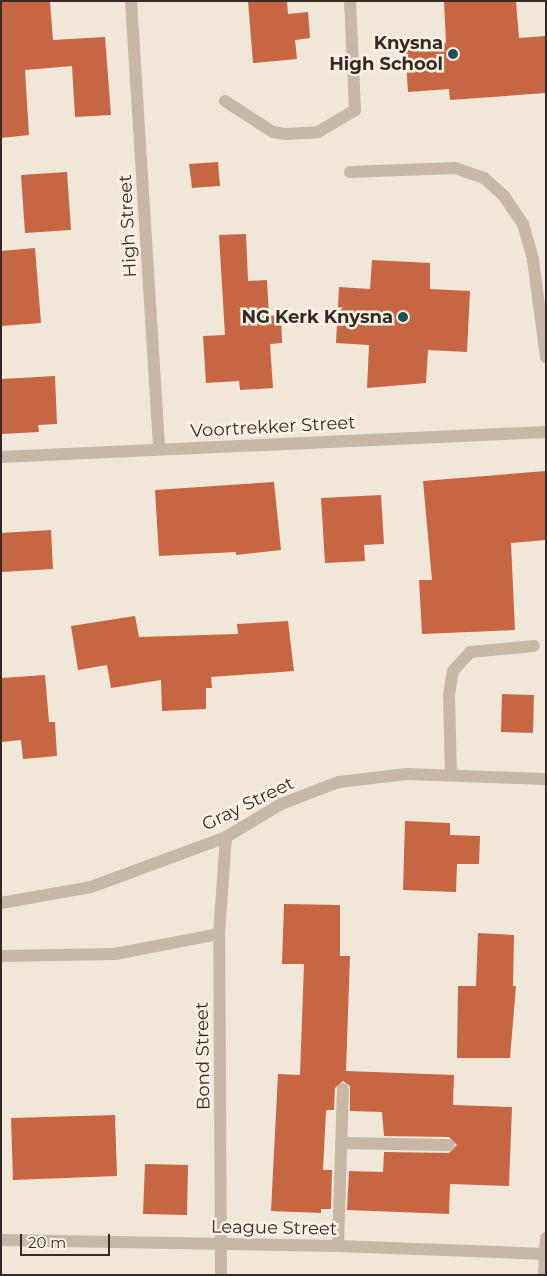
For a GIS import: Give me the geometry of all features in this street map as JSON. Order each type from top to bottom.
[{"type":"street","name":"High Street","points":[[132,1],[159,450]]},
{"type":"street","points":[[225,101],[273,132],[285,134],[318,132],[355,110],[350,1]]},
{"type":"street","points":[[350,172],[455,168],[484,178],[504,196],[523,224],[533,260],[546,357]]},
{"type":"street","name":"Voortrekker Street","points":[[1,457],[546,432]]},
{"type":"street","points":[[451,775],[449,695],[453,671],[470,652],[534,646]]},
{"type":"street","name":"Gray Street","points":[[1,902],[91,887],[226,837],[281,804],[339,782],[407,774],[546,779]]},
{"type":"street","name":"Bond Street","points":[[221,1275],[223,1244],[218,934],[226,837]]},
{"type":"street","points":[[1,956],[115,954],[218,934]]},
{"type":"street","points":[[338,1246],[343,1089]]},
{"type":"street","points":[[342,1143],[449,1145]]},
{"type":"street","points":[[544,1275],[546,1238]]},
{"type":"street","name":"League Street","points":[[1,1240],[338,1246],[545,1254]]},
{"type":"building","points":[[1,1],[50,1],[53,40],[105,37],[111,115],[75,117],[72,66],[25,70],[29,135],[1,138]]},
{"type":"building","points":[[248,1],[287,1],[288,14],[308,12],[310,38],[295,40],[297,59],[253,63]]},
{"type":"building","points":[[444,1],[516,1],[519,38],[546,36],[546,93],[450,100],[449,89],[408,92],[405,47],[446,43]]},
{"type":"building","points":[[218,162],[220,186],[192,188],[189,164]]},
{"type":"building","points":[[67,172],[71,230],[25,233],[21,175]]},
{"type":"building","points":[[246,234],[248,281],[267,280],[269,316],[281,315],[282,343],[270,344],[273,388],[240,390],[239,381],[206,383],[203,336],[225,335],[219,235]]},
{"type":"building","points":[[35,248],[41,323],[1,326],[1,251]]},
{"type":"building","name":"NG Kerk Knysna","points":[[372,260],[430,263],[430,289],[470,291],[467,352],[428,350],[426,383],[367,388],[369,345],[336,343],[339,287],[370,289]]},
{"type":"building","points":[[55,376],[57,424],[38,425],[39,432],[1,434],[1,379]]},
{"type":"building","points":[[546,471],[546,540],[511,543],[515,630],[422,634],[419,580],[432,580],[423,481]]},
{"type":"building","points":[[274,482],[281,550],[236,555],[236,552],[159,556],[155,490]]},
{"type":"building","points":[[381,495],[384,544],[364,545],[365,561],[325,563],[321,498]]},
{"type":"building","points":[[51,530],[53,569],[1,572],[1,533]]},
{"type":"building","points":[[135,616],[139,637],[238,634],[237,624],[288,621],[294,671],[211,677],[212,688],[206,688],[206,709],[162,711],[161,680],[111,688],[107,665],[78,670],[71,626]]},
{"type":"building","points":[[45,675],[49,722],[55,722],[57,756],[23,759],[21,740],[1,742],[1,678]]},
{"type":"building","points":[[502,694],[534,695],[533,733],[501,732]]},
{"type":"building","points":[[405,821],[450,823],[450,835],[480,836],[479,864],[457,864],[456,892],[403,890]]},
{"type":"building","points":[[284,904],[340,905],[340,956],[350,956],[346,1071],[454,1075],[453,1105],[512,1107],[509,1186],[450,1184],[449,1214],[347,1210],[349,1171],[383,1172],[384,1152],[449,1153],[457,1145],[449,1137],[384,1136],[382,1112],[350,1111],[350,1086],[343,1081],[335,1088],[334,1110],[326,1110],[323,1170],[332,1170],[331,1209],[321,1209],[321,1213],[271,1211],[278,1074],[300,1075],[304,964],[282,964]]},
{"type":"building","points":[[478,933],[514,935],[513,986],[516,986],[510,1058],[457,1058],[458,986],[476,986]]},
{"type":"building","points":[[115,1115],[117,1176],[13,1180],[11,1118]]},
{"type":"building","points":[[145,1164],[188,1165],[187,1215],[143,1214]]},
{"type":"place","name":"Knysna High School","points":[[453,54]]},
{"type":"place","name":"NG Kerk Knysna","points":[[403,317]]}]
